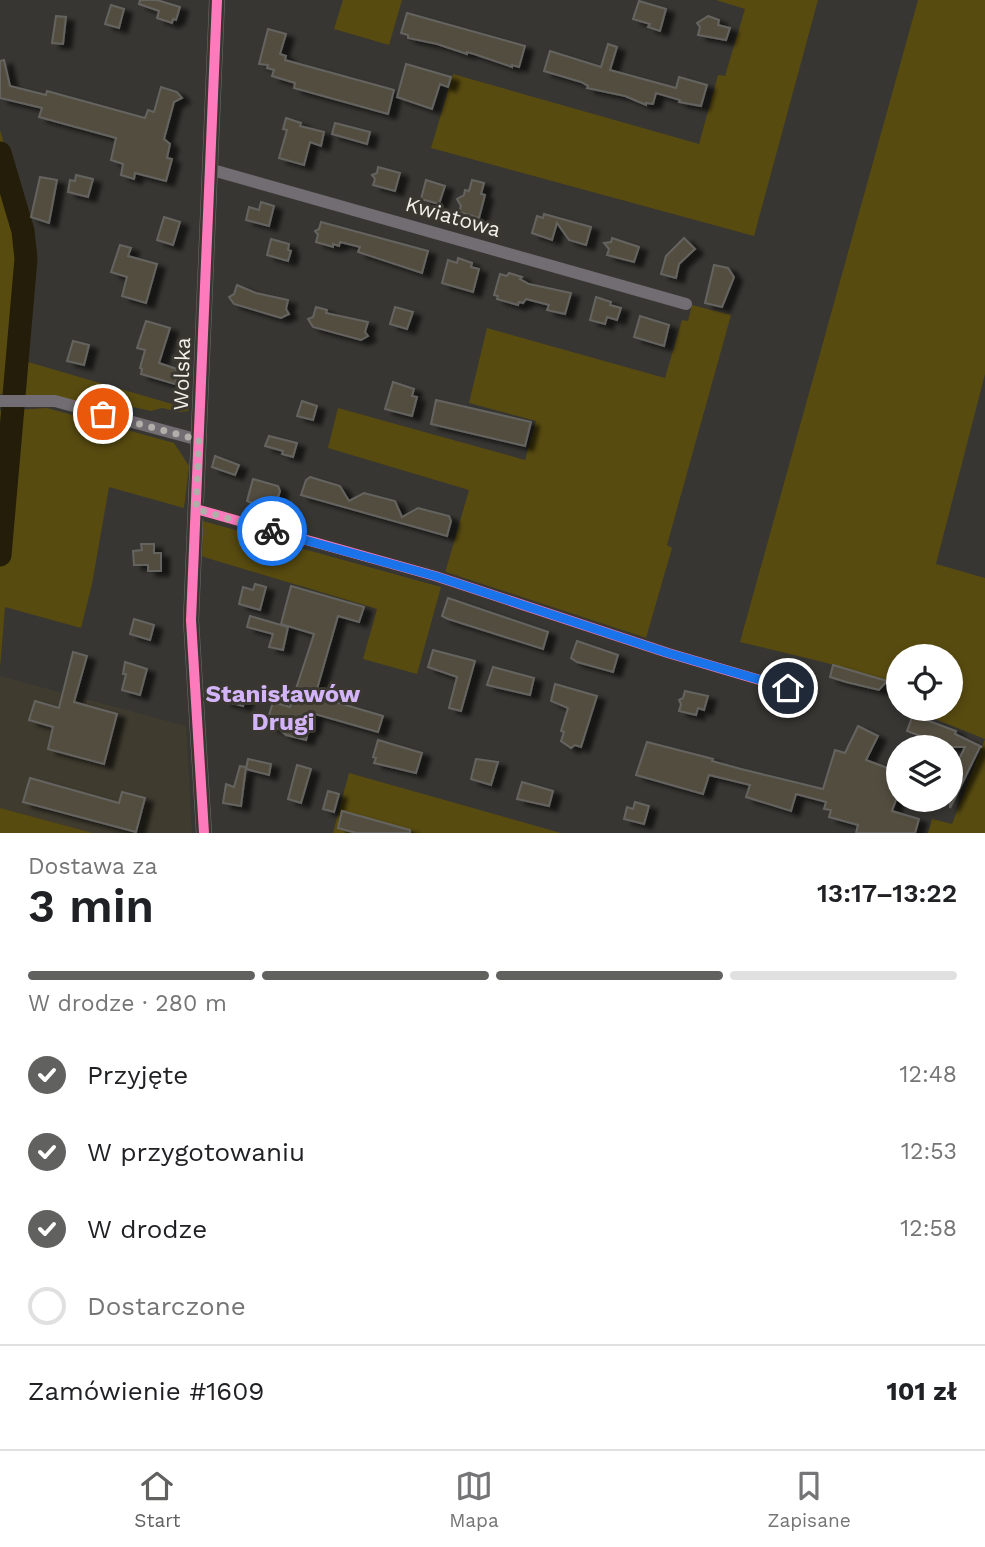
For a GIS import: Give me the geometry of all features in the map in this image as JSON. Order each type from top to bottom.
[{"type":"street","name":"Wolska","points":[[204,833],[192,645],[217,0]]},
{"type":"street","name":"Kwiatowa","points":[[209,169],[686,303]]},
{"type":"street","points":[[1,401],[55,401],[199,440]]},
{"type":"street","points":[[196,509],[435,576],[668,653],[811,695]]},
{"type":"shaded area","points":[[343,0],[402,0],[389,45],[334,29]]},
{"type":"shaded area","points":[[716,0],[818,0],[754,236],[431,148],[453,74],[699,144],[718,75],[725,76],[745,9]]},
{"type":"shaded area","points":[[918,0],[985,0],[985,374],[936,564],[985,578],[985,739],[940,721],[963,721],[963,644],[886,644],[886,680],[740,642]]},
{"type":"shaded area","points":[[0,130],[32,238],[31,250],[37,252],[28,362],[189,409],[188,411],[162,408],[151,411],[133,407],[125,416],[25,395],[0,394]]},
{"type":"shaded area","points":[[692,305],[731,315],[667,545],[672,548],[646,638],[445,573],[469,490],[328,448],[338,408],[525,460],[536,421],[469,403],[487,328],[665,378],[682,320],[688,321]]},
{"type":"shaded area","points":[[47,408],[174,443],[189,466],[184,508],[109,487],[92,584],[81,628],[5,607],[0,668],[0,411]]},
{"type":"shaded area","points":[[203,521],[441,587],[417,674],[363,659],[377,609],[202,556]]},
{"type":"shaded area","points":[[0,676],[186,726],[192,833],[93,833],[0,808]]},
{"type":"shaded area","points":[[985,739],[985,833],[928,833],[932,819],[952,824],[957,812],[963,812],[963,796]]},
{"type":"shaded area","points":[[349,773],[561,833],[333,833]]},
{"type":"shaded area","points":[[0,808],[93,833],[0,833]]},
{"type":"building","points":[[140,0],[157,0],[180,7],[176,20],[173,19],[172,23],[157,18],[159,11],[139,4]]},
{"type":"building","points":[[639,1],[666,9],[660,31],[648,27],[650,24],[633,19]]},
{"type":"building","points":[[111,5],[124,9],[119,28],[105,24]]},
{"type":"building","points":[[407,13],[525,46],[519,67],[408,38],[408,35],[401,33]]},
{"type":"building","points":[[56,16],[66,17],[63,44],[52,43]]},
{"type":"building","points":[[708,16],[719,20],[718,25],[730,28],[726,40],[698,35],[700,27],[697,23]]},
{"type":"building","points":[[268,29],[286,34],[280,54],[286,56],[285,60],[394,90],[388,114],[294,88],[295,83],[272,76],[274,70],[267,68],[268,65],[259,64]]},
{"type":"building","points":[[608,44],[617,47],[610,70],[676,88],[679,77],[707,85],[701,106],[679,102],[680,100],[656,93],[653,104],[646,105],[625,96],[587,88],[588,86],[581,82],[544,71],[550,51],[601,67]]},
{"type":"building","points":[[4,60],[10,86],[46,95],[47,91],[145,118],[148,110],[154,112],[161,87],[177,92],[182,98],[174,102],[164,139],[170,144],[167,158],[172,159],[166,181],[135,173],[134,179],[121,175],[123,164],[111,160],[116,138],[39,117],[42,108],[0,98],[0,61]]},
{"type":"building","points":[[406,64],[451,77],[448,87],[440,84],[432,109],[397,97]]},
{"type":"building","points":[[286,118],[301,123],[300,126],[324,132],[321,146],[310,142],[304,165],[279,158],[287,130],[283,129]]},
{"type":"building","points":[[335,123],[370,132],[367,144],[332,134]]},
{"type":"building","points":[[378,167],[400,173],[395,191],[373,185],[375,179],[372,175],[377,173]]},
{"type":"building","points":[[76,175],[93,179],[88,197],[68,192],[70,180],[75,181]]},
{"type":"building","points":[[40,177],[57,180],[49,223],[31,217]]},
{"type":"building","points":[[426,180],[445,186],[439,204],[421,199]]},
{"type":"building","points":[[472,180],[484,183],[481,194],[485,195],[479,218],[459,212],[461,206],[457,199],[464,195],[465,190],[469,191]]},
{"type":"building","points":[[261,202],[274,206],[269,226],[246,220],[249,207],[259,210]]},
{"type":"building","points":[[544,214],[591,227],[586,245],[569,240],[557,223],[552,240],[532,233],[537,216],[543,218]]},
{"type":"building","points":[[164,217],[180,222],[173,245],[157,240]]},
{"type":"building","points":[[321,222],[428,251],[422,273],[358,252],[360,247],[340,242],[339,246],[333,244],[333,247],[316,242],[318,235],[315,231],[319,229]]},
{"type":"building","points":[[612,238],[639,247],[634,262],[607,255],[609,249],[604,243],[611,242]]},
{"type":"building","points":[[684,238],[695,249],[679,264],[676,278],[661,274],[666,256]]},
{"type":"building","points":[[271,239],[289,244],[288,250],[291,251],[288,261],[267,255]]},
{"type":"building","points":[[120,245],[131,248],[128,256],[157,264],[146,303],[122,296],[127,277],[111,272]]},
{"type":"building","points":[[458,258],[479,269],[473,292],[442,283],[448,260],[457,263]]},
{"type":"building","points":[[714,265],[728,268],[734,277],[722,307],[705,303]]},
{"type":"building","points":[[509,273],[522,277],[520,279],[529,284],[571,293],[565,314],[547,310],[549,305],[526,299],[518,305],[497,299],[498,296],[494,295],[500,274],[507,276]]},
{"type":"building","points":[[237,285],[256,293],[288,300],[286,309],[289,314],[281,318],[234,304],[229,297],[234,294]]},
{"type":"building","points":[[596,297],[621,308],[617,320],[607,317],[605,324],[590,320]]},
{"type":"building","points":[[316,307],[327,310],[326,313],[368,322],[365,332],[368,336],[361,340],[313,327],[308,319],[313,317]]},
{"type":"building","points":[[395,307],[413,312],[407,329],[390,324]]},
{"type":"building","points":[[640,316],[669,325],[664,346],[634,337]]},
{"type":"building","points":[[146,321],[170,328],[159,363],[180,370],[175,384],[141,374],[145,350],[137,348]]},
{"type":"building","points":[[73,341],[89,345],[84,365],[67,361]]},
{"type":"building","points":[[393,382],[414,389],[412,396],[417,397],[412,416],[385,409]]},
{"type":"building","points":[[436,400],[531,422],[525,446],[431,424]]},
{"type":"building","points":[[302,401],[317,406],[313,420],[297,416]]},
{"type":"building","points":[[269,436],[297,443],[293,457],[265,446]]},
{"type":"building","points":[[215,456],[239,465],[235,475],[212,467]]},
{"type":"building","points":[[310,477],[340,486],[349,501],[364,493],[395,501],[402,517],[418,508],[449,516],[451,521],[447,536],[301,495],[306,480]]},
{"type":"building","points":[[253,479],[278,486],[280,491],[271,511],[247,501]]},
{"type":"building","points":[[141,544],[154,544],[154,553],[161,553],[161,571],[148,571],[148,565],[134,565],[133,551],[142,550]]},
{"type":"building","points":[[255,584],[266,587],[260,610],[239,604],[243,587],[253,590]]},
{"type":"building","points":[[291,586],[364,607],[359,622],[338,616],[315,696],[383,716],[378,732],[315,714],[306,740],[286,735],[279,729],[266,725],[273,702],[290,707],[314,634],[281,624]]},
{"type":"building","points":[[448,598],[548,632],[543,649],[442,616]]},
{"type":"building","points":[[250,616],[288,627],[283,650],[269,647],[273,634],[247,627]]},
{"type":"building","points":[[134,619],[154,625],[150,640],[130,634]]},
{"type":"building","points":[[577,641],[618,655],[613,672],[571,658]]},
{"type":"building","points":[[433,650],[475,661],[461,711],[449,708],[457,677],[428,667]]},
{"type":"building","points":[[73,652],[87,656],[74,702],[117,714],[104,764],[48,749],[53,727],[29,720],[35,701],[59,708]]},
{"type":"building","points":[[125,662],[147,669],[140,695],[122,690],[126,674],[123,674]]},
{"type":"building","points":[[833,665],[886,682],[879,690],[830,677]]},
{"type":"building","points":[[493,667],[534,678],[530,695],[487,685]]},
{"type":"building","points":[[555,684],[597,696],[581,747],[575,745],[571,748],[561,741],[568,708],[551,701]]},
{"type":"building","points":[[226,691],[246,696],[243,706],[224,701]]},
{"type":"building","points":[[685,691],[708,696],[704,710],[698,708],[696,715],[679,711],[679,700],[683,698]]},
{"type":"building","points":[[911,721],[929,721],[956,731],[957,735],[918,735],[907,731]]},
{"type":"building","points":[[858,726],[878,736],[866,760],[886,767],[886,812],[919,819],[915,833],[856,833],[858,825],[829,817],[831,810],[824,809],[826,802],[796,794],[791,811],[746,797],[750,785],[709,775],[703,794],[636,775],[647,742],[823,789],[835,750],[845,753]]},
{"type":"building","points":[[963,738],[982,747],[963,782],[963,751]]},
{"type":"building","points":[[378,740],[422,753],[416,773],[374,763]]},
{"type":"building","points":[[248,759],[271,764],[269,775],[246,769]]},
{"type":"building","points":[[476,759],[498,762],[491,785],[471,779]]},
{"type":"building","points":[[297,765],[311,769],[301,803],[288,799]]},
{"type":"building","points":[[240,766],[246,767],[241,806],[223,803],[226,784],[234,787]]},
{"type":"building","points":[[30,778],[119,803],[122,792],[145,798],[136,832],[23,802]]},
{"type":"building","points":[[522,782],[553,791],[549,806],[517,799]]},
{"type":"building","points":[[328,791],[339,794],[334,812],[323,809]]},
{"type":"building","points":[[635,802],[649,806],[644,824],[624,819],[627,807],[633,809]]},
{"type":"building","points":[[342,811],[410,830],[410,833],[356,833],[338,828]]},
{"type":"waterway","points":[[0,153],[23,231],[26,259],[0,555]]},
{"type":"cycle path","points":[[204,833],[191,620],[217,0]]},
{"type":"cycle path","points":[[196,509],[435,576],[668,653],[811,695]]},
{"type":"way so far","points":[[103,414],[199,440],[196,509],[272,531]]},
{"type":"district","name":"Stanisławów Drugi","points":[[283,708]]},
{"type":"route","points":[[272,531],[435,576],[668,653],[788,688]]}]
